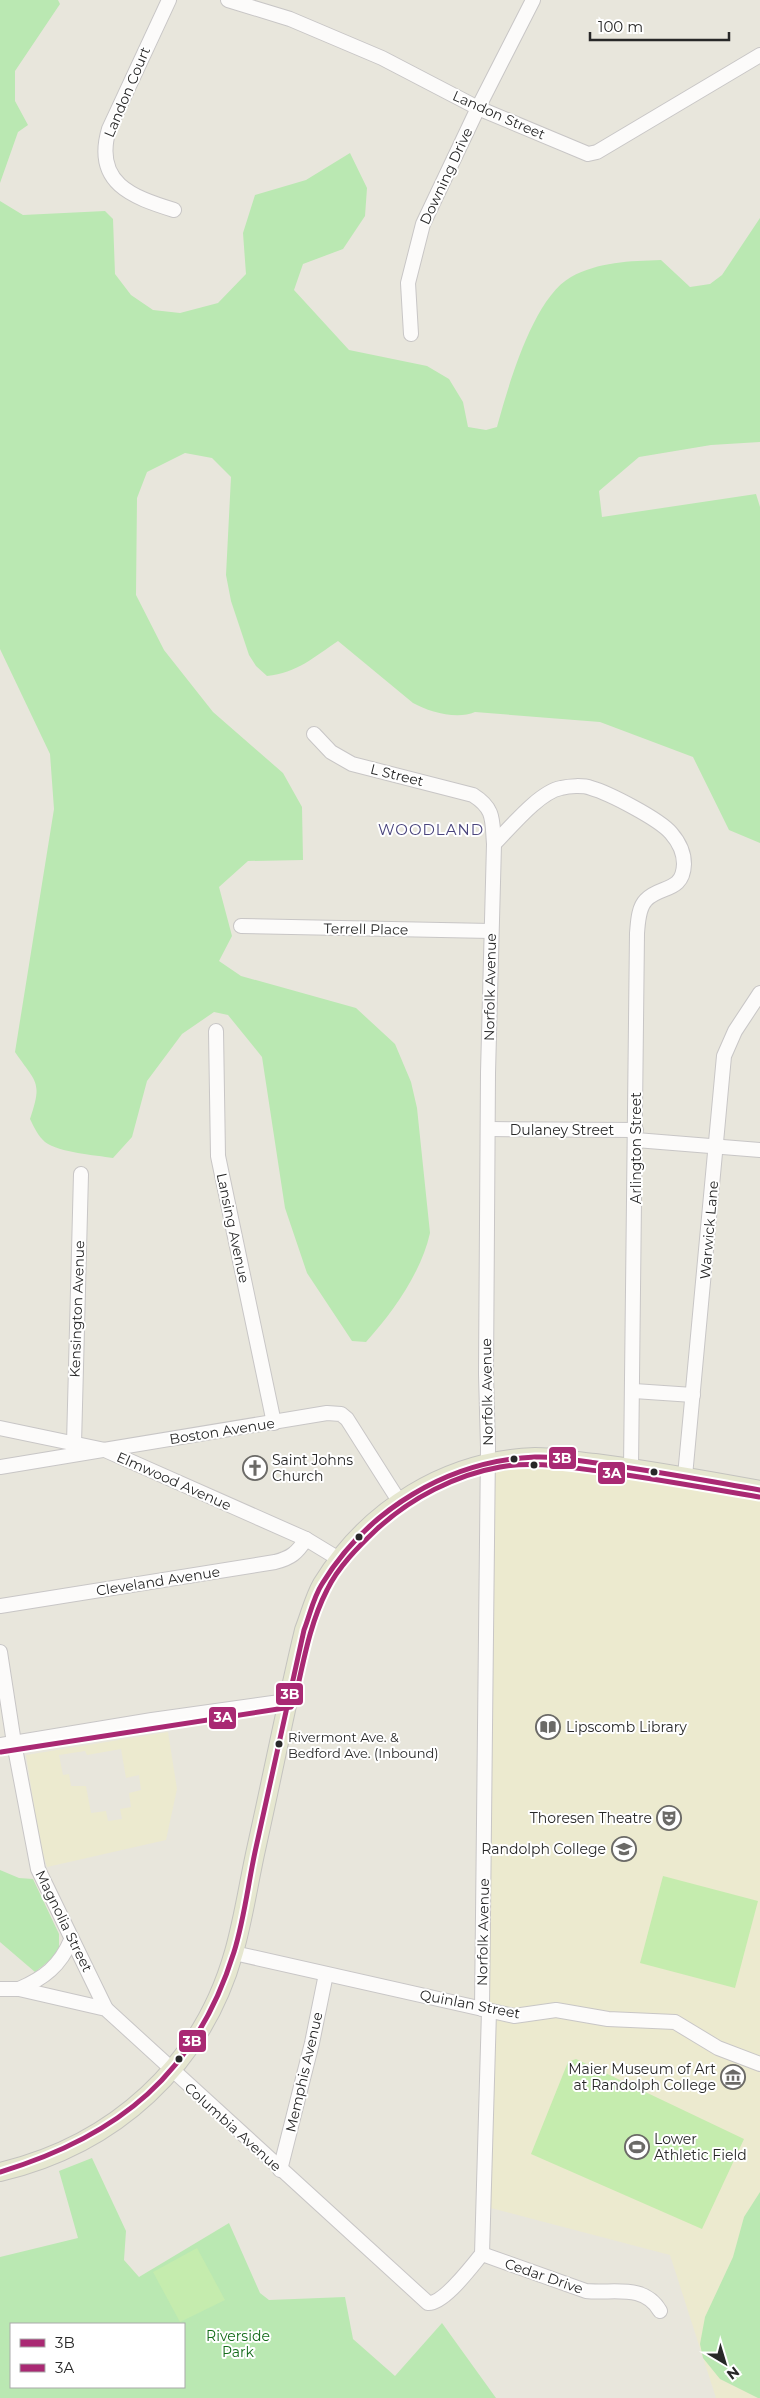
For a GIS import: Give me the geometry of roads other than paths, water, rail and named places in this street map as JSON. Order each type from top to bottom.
[{"type":"main road","points":[[0,2172],[61,2153],[108,2128],[149,2094],[172,2070],[207,2018],[234,1953],[287,1701],[310,1614],[322,1585],[339,1560],[368,1527],[399,1501],[446,1476],[488,1462],[537,1457],[631,1468],[760,1490]]},
{"type":"street","name":"Landon Court","points":[[169,0],[112,121],[105,146],[110,171],[126,191],[141,200],[174,210]]},
{"type":"street","name":"Landon Street","points":[[228,0],[290,19],[382,58],[478,108],[588,154],[760,55]]},
{"type":"street","name":"Downing Drive","points":[[411,334],[408,283],[423,224],[478,108],[533,0]]},
{"type":"street","name":"L Street","points":[[314,734],[331,752],[352,764],[473,794],[488,806]]},
{"type":"street","name":"Arlington Street","points":[[494,844],[544,796],[559,788],[590,787],[618,799],[658,823],[670,832],[682,850],[683,874],[678,883],[645,901],[639,914],[634,1391],[631,1468]]},
{"type":"street","name":"Norfolk Avenue","points":[[482,2254],[488,1462],[486,1364],[491,931],[494,844],[492,816],[488,806]]},
{"type":"street","name":"Terrell Place","points":[[241,926],[491,931]]},
{"type":"street","name":"Warwick Lane","points":[[685,1476],[724,1056],[735,1031],[760,993]]},
{"type":"street","name":"Lansing Avenue","points":[[216,1031],[218,1156],[274,1422]]},
{"type":"street","name":"Dulaney Street","points":[[489,1129],[636,1135],[717,1147],[760,1150]]},
{"type":"street","name":"Kensington Avenue","points":[[74,1444],[81,1174]]},
{"type":"street","points":[[634,1391],[693,1395]]},
{"type":"street","name":"Boston Avenue","points":[[0,1467],[327,1413],[341,1414],[353,1427],[399,1501]]},
{"type":"street","name":"Elmwood Avenue","points":[[0,1428],[105,1450],[306,1539],[339,1560]]},
{"type":"street","name":"Cleveland Avenue","points":[[0,1606],[289,1559],[298,1552],[306,1539]]},
{"type":"street","name":"Magnolia Street","points":[[0,1652],[7,1744],[38,1869],[106,2009]]},
{"type":"street","points":[[7,1744],[152,1720],[287,1701]]},
{"type":"street","name":"Columbia Avenue","points":[[19,1989],[52,1971],[64,1956],[72,1940]]},
{"type":"street","name":"Quinlan Street","points":[[234,1953],[514,2016],[556,2010],[608,2019],[675,2022],[718,2048],[760,2064]]},
{"type":"street","name":"Memphis Avenue","points":[[280,2170],[312,2043],[326,1974]]},
{"type":"street","name":"Columbia Avenue","points":[[0,1989],[19,1989],[106,2009],[428,2304],[434,2304],[442,2298],[482,2254]]},
{"type":"street","name":"Cedar Drive","points":[[482,2254],[586,2290],[603,2293],[623,2290],[644,2295],[656,2304],[660,2311]]},
{"type":"place","name":"Saint Johns Church","points":[[255,1468]]},
{"type":"place","name":"Lipscomb Library","points":[[548,1727]]},
{"type":"place","name":"Rivermont Ave. & Bedford Ave. (Inbound)","points":[[279,1744]]},
{"type":"place","name":"Thoresen Theatre","points":[[669,1818]]},
{"type":"place","name":"Randolph College","points":[[624,1849]]},
{"type":"place","name":"Maier Museum of Art at Randolph College","points":[[733,2077]]},
{"type":"place","name":"Lower Athletic Field","points":[[637,2147]]},
{"type":"district","name":"WOODLAND","points":[[431,829]]},
{"type":"park label","name":"Riverside Park","points":[[238,2344]]}]
